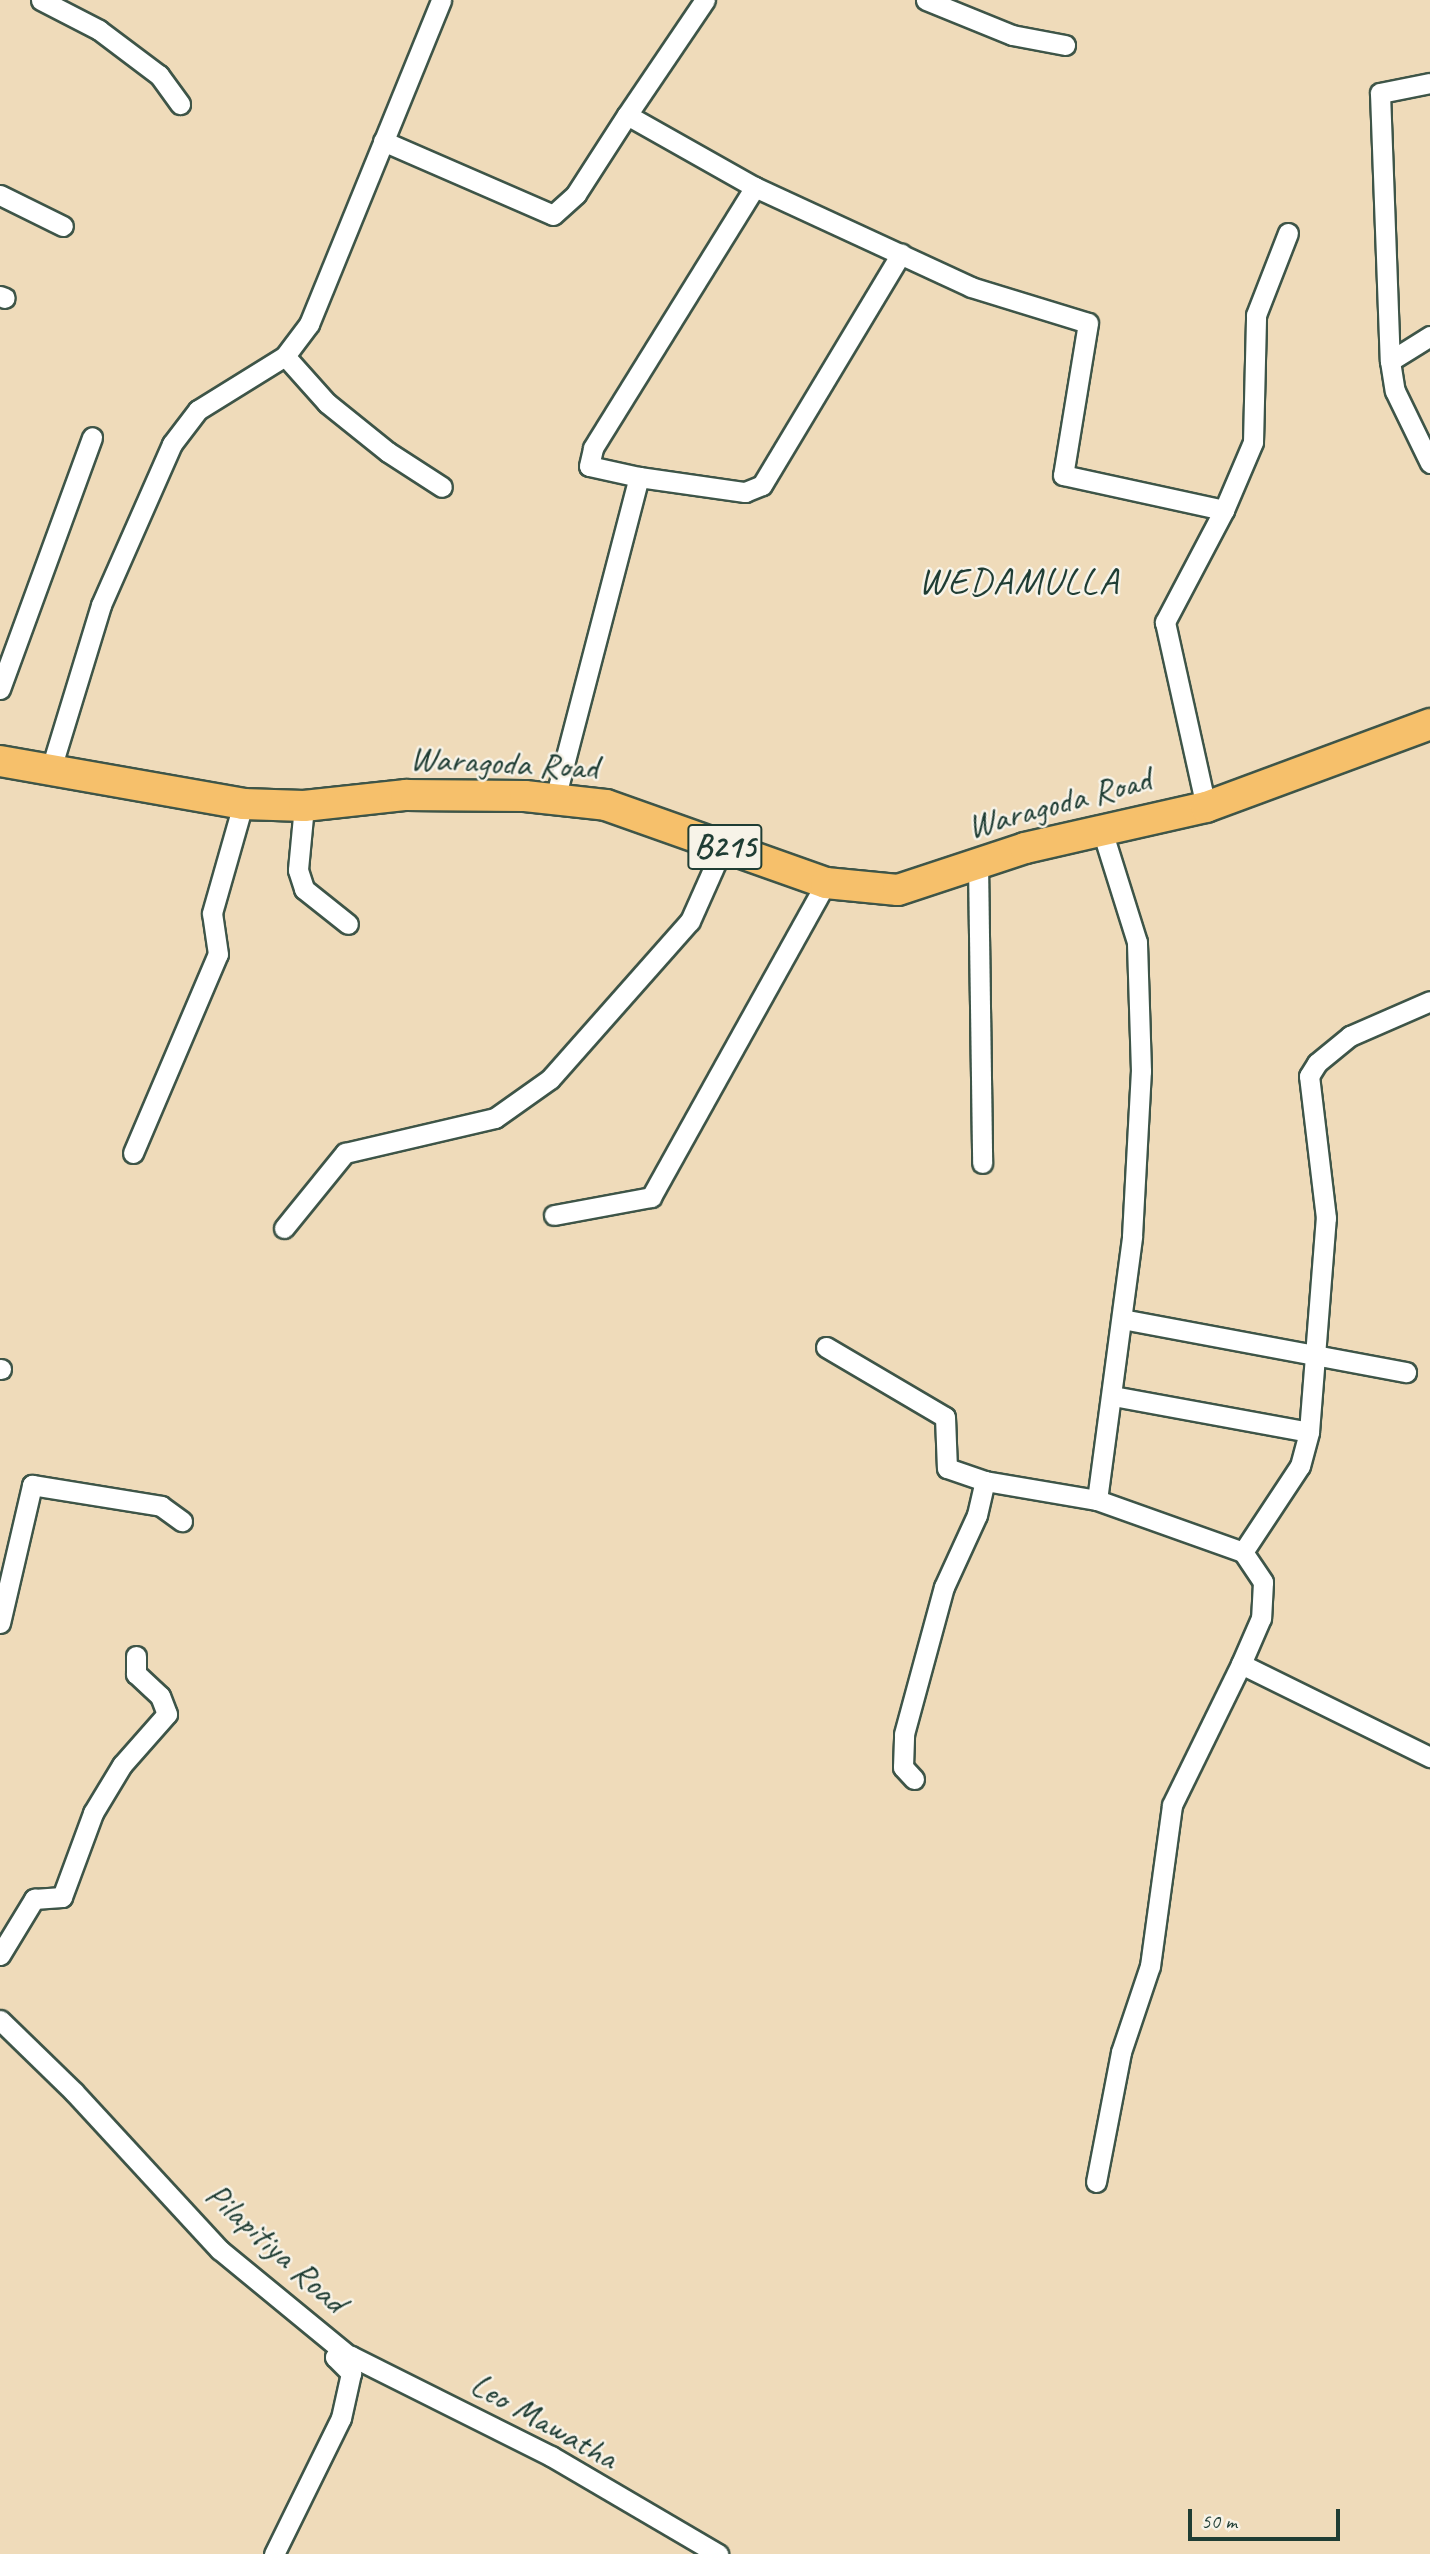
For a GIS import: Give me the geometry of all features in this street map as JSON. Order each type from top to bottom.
[{"type":"main road","name":"Waragoda Road","points":[[0,761],[50,772],[243,804],[304,806],[405,794],[555,799],[606,805],[826,883],[898,890],[1101,827],[1206,807],[1429,729]]},
{"type":"street","points":[[41,0],[99,30],[159,75],[180,104]]},
{"type":"street","points":[[50,772],[101,605],[172,444],[198,410],[285,356],[309,324],[441,0]]},
{"type":"street","points":[[383,141],[553,215],[576,194],[705,0]]},
{"type":"street","points":[[926,0],[1012,35],[1065,46]]},
{"type":"street","points":[[1430,83],[1380,93],[1390,361],[1395,391],[1430,463]]},
{"type":"street","points":[[627,115],[755,187],[971,287],[1088,323],[1063,475],[1224,510]]},
{"type":"street","points":[[755,187],[593,448],[589,466],[639,477],[745,492],[762,485],[901,254]]},
{"type":"street","points":[[0,195],[63,226]]},
{"type":"street","points":[[1206,807],[1165,622],[1224,510],[1253,442],[1256,315],[1289,233]]},
{"type":"street","points":[[1390,361],[1430,336]]},
{"type":"street","points":[[285,356],[327,404],[387,453],[442,487]]},
{"type":"street","points":[[0,689],[92,437]]},
{"type":"street","points":[[555,799],[639,477]]},
{"type":"street","points":[[133,1153],[218,954],[212,913],[243,804]]},
{"type":"street","points":[[304,806],[298,870],[304,889],[348,924]]},
{"type":"street","points":[[1097,1500],[1122,1319],[1141,1071],[1137,942],[1101,827]]},
{"type":"street","points":[[284,1228],[345,1153],[495,1118],[550,1079],[690,921],[723,846]]},
{"type":"street","points":[[978,863],[982,1163]]},
{"type":"street","points":[[554,1214],[651,1197],[826,883]]},
{"type":"street","points":[[1243,1552],[1300,1466],[1309,1432],[1326,1218],[1309,1076],[1317,1063],[1350,1036],[1430,1001]]},
{"type":"street","points":[[1122,1319],[1406,1372]]},
{"type":"street","points":[[826,1347],[945,1417],[947,1468],[985,1481],[1097,1500],[1243,1552],[1263,1582],[1261,1618],[1172,1805],[1150,1966],[1121,2052],[1096,2182]]},
{"type":"street","points":[[1113,1396],[1309,1432]]},
{"type":"street","points":[[914,1779],[902,1766],[904,1734],[944,1587],[977,1515],[985,1481]]},
{"type":"street","points":[[0,1623],[32,1485],[161,1506],[182,1521]]},
{"type":"street","points":[[0,1955],[34,1899],[62,1897],[93,1813],[122,1765],[167,1714],[160,1696],[136,1674],[136,1656]]},
{"type":"street","points":[[1241,1664],[1430,1757]]},
{"type":"street","name":"Pilapitiya Road","points":[[0,2021],[74,2092],[220,2250],[348,2355],[335,2357]]},
{"type":"street","name":"Leo Mawatha","points":[[335,2357],[351,2356],[551,2456],[718,2554]]},
{"type":"street","name":"Pilapitiya Road","points":[[274,2554],[341,2418],[351,2387],[351,2373],[335,2357]]},
{"type":"district","name":"WEDAMULLA","points":[[1019,581]]}]
